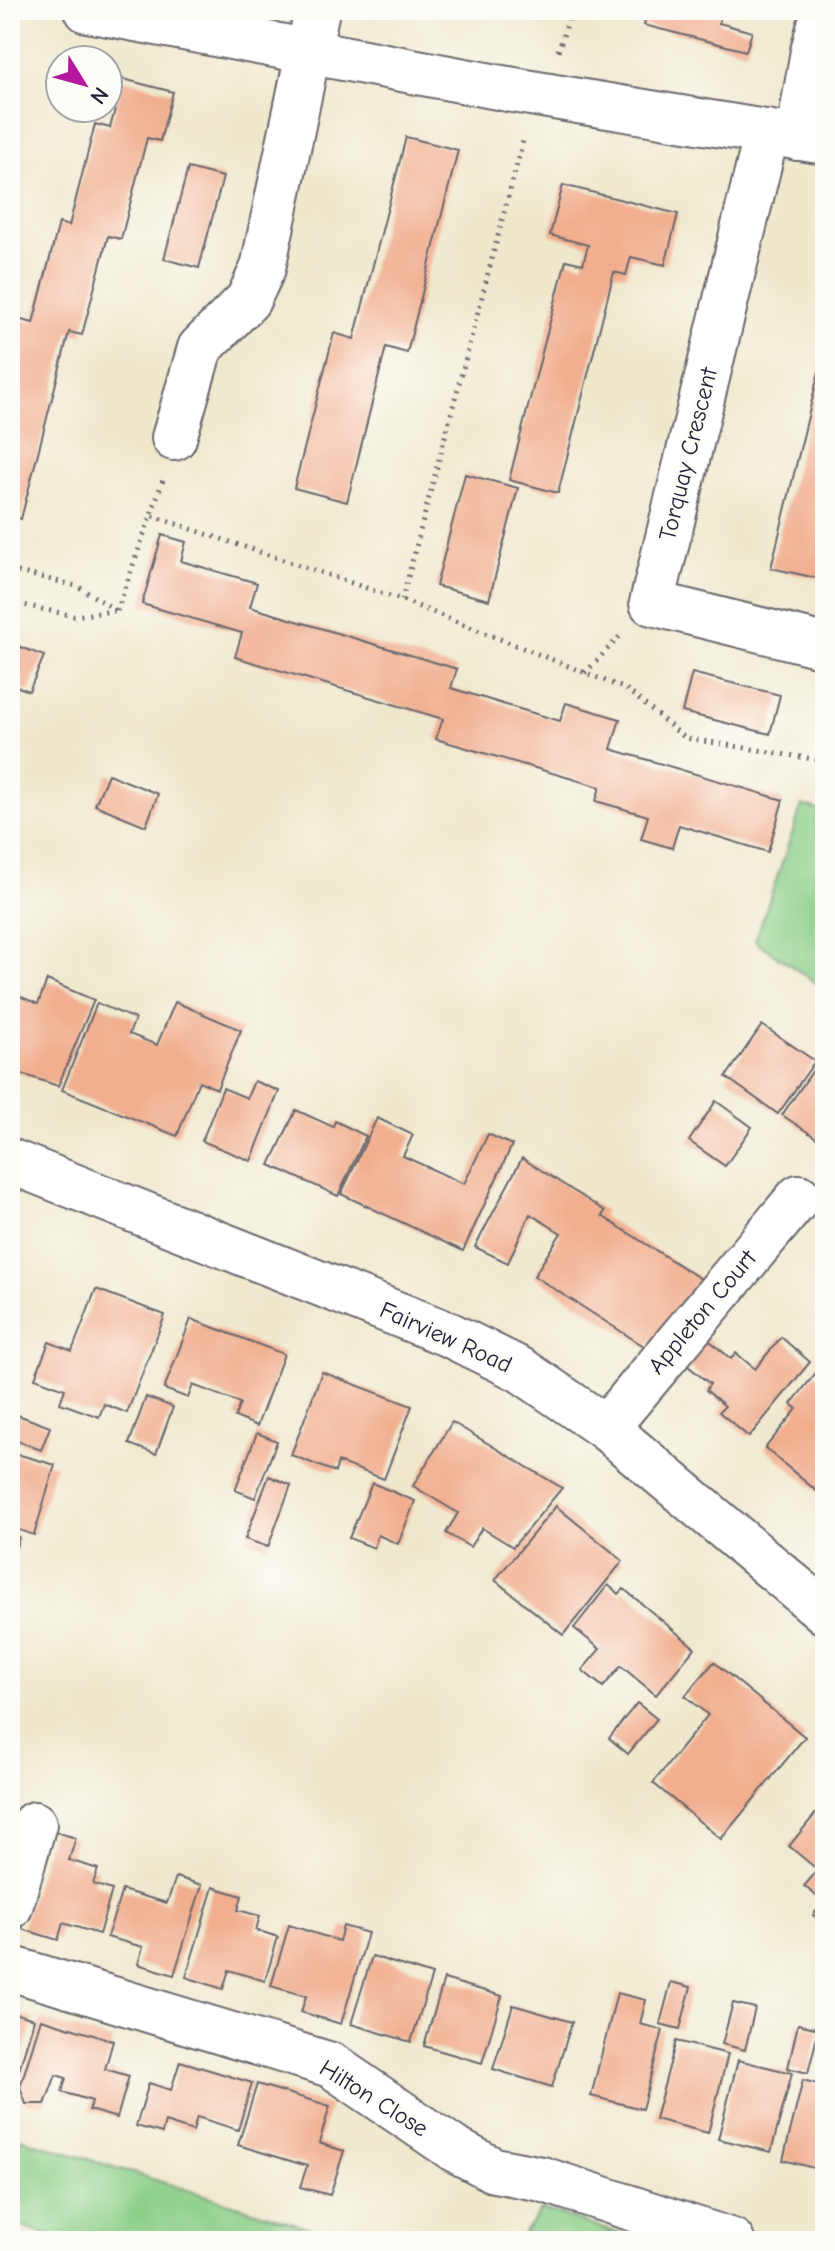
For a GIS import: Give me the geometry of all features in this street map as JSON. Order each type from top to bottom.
[{"type":"street","points":[[87,10],[508,89],[797,137]]},
{"type":"street","points":[[174,438],[200,348],[248,300],[263,268],[292,142],[317,10]]},
{"type":"street","name":"Torquay Crescent","points":[[824,10],[797,137],[652,603],[825,646]]},
{"type":"street","name":"Fairview Road","points":[[10,1161],[450,1335],[521,1370],[606,1428],[825,1612]]},
{"type":"street","name":"Appleton Court","points":[[606,1428],[799,1197]]},
{"type":"street","points":[[10,1907],[34,1824]]},
{"type":"street","name":"Hilton Close","points":[[10,1968],[331,2065],[454,2149],[494,2170],[542,2179],[732,2241]]},
{"type":"path","points":[[558,52],[572,10]]},
{"type":"path","points":[[402,600],[526,132]]},
{"type":"path","points":[[117,611],[153,516],[402,600],[626,689],[685,738],[825,761]]},
{"type":"path","points":[[10,570],[77,586],[117,611]]},
{"type":"path","points":[[10,602],[74,616],[117,611]]},
{"type":"green space","points":[[802,805],[825,812],[825,989],[755,941]]},
{"type":"green space","points":[[10,2135],[353,2241],[64,2241],[10,2223]]},
{"type":"green space","points":[[541,2209],[642,2241],[518,2241]]},
{"type":"building","points":[[648,10],[722,10],[719,23],[752,32],[746,51],[644,25]]},
{"type":"building","points":[[124,79],[173,92],[160,141],[147,138],[121,239],[108,236],[82,335],[69,332],[21,519],[10,516],[10,351],[18,319],[33,323],[59,223],[69,226],[95,124],[110,128],[111,124],[124,124]]},
{"type":"building","points":[[406,137],[458,150],[407,353],[386,347],[347,502],[294,488],[334,333],[354,339]]},
{"type":"building","points":[[188,168],[223,177],[199,268],[164,259]]},
{"type":"building","points":[[563,185],[678,214],[665,265],[631,257],[626,275],[614,272],[558,493],[509,480],[566,260],[583,264],[588,245],[550,235]]},
{"type":"building","points":[[825,347],[825,564],[821,579],[771,568]]},
{"type":"building","points":[[465,474],[518,488],[489,600],[436,586]]},
{"type":"building","points":[[162,535],[186,542],[181,561],[257,583],[250,607],[457,669],[451,688],[506,705],[560,721],[566,703],[620,719],[611,749],[783,800],[768,852],[679,825],[672,848],[641,839],[648,816],[596,801],[600,787],[436,739],[443,719],[235,657],[242,633],[142,604]]},
{"type":"building","points":[[10,643],[44,656],[29,691],[10,684]]},
{"type":"building","points":[[692,673],[780,695],[770,734],[682,712]]},
{"type":"building","points":[[108,774],[158,794],[146,826],[95,805]]},
{"type":"building","points":[[47,980],[94,1000],[58,1086],[10,1070],[10,992],[38,1004]]},
{"type":"building","points":[[175,1002],[241,1030],[217,1089],[199,1081],[177,1136],[62,1090],[97,1003],[135,1019],[129,1034],[157,1045]]},
{"type":"building","points":[[762,1025],[815,1061],[778,1114],[726,1077]]},
{"type":"building","points":[[814,1069],[825,1077],[825,1136],[822,1134],[818,1139],[782,1115]]},
{"type":"building","points":[[254,1081],[279,1091],[251,1161],[202,1141],[223,1088],[247,1098]]},
{"type":"building","points":[[716,1101],[752,1127],[725,1166],[689,1141]]},
{"type":"building","points":[[296,1110],[333,1127],[335,1121],[366,1136],[338,1196],[270,1165]]},
{"type":"building","points":[[377,1118],[413,1135],[403,1156],[464,1184],[488,1134],[512,1145],[463,1251],[341,1194]]},
{"type":"building","points":[[522,1158],[605,1211],[602,1216],[704,1281],[647,1348],[534,1276],[561,1233],[530,1214],[508,1263],[475,1247]]},
{"type":"building","points":[[96,1289],[165,1315],[127,1413],[104,1404],[99,1417],[60,1403],[65,1389],[35,1378],[49,1342],[72,1351]]},
{"type":"building","points":[[191,1319],[284,1354],[257,1426],[235,1417],[240,1403],[193,1385],[188,1398],[164,1389]]},
{"type":"building","points":[[703,1335],[731,1359],[736,1353],[755,1369],[781,1337],[810,1362],[749,1437],[719,1412],[725,1406],[706,1390],[710,1384],[682,1361]]},
{"type":"building","points":[[322,1372],[412,1406],[384,1479],[338,1462],[335,1472],[291,1455]]},
{"type":"building","points":[[815,1374],[825,1382],[825,1498],[765,1448],[797,1409],[791,1404]]},
{"type":"building","points":[[146,1397],[173,1407],[156,1454],[129,1444]]},
{"type":"building","points":[[10,1412],[50,1427],[41,1450],[10,1438]]},
{"type":"building","points":[[452,1422],[562,1488],[513,1547],[482,1528],[470,1547],[446,1533],[458,1513],[413,1486]]},
{"type":"building","points":[[257,1433],[277,1441],[255,1498],[235,1490]]},
{"type":"building","points":[[10,1452],[55,1465],[34,1535],[10,1527]]},
{"type":"building","points":[[269,1476],[291,1485],[268,1547],[245,1539]]},
{"type":"building","points":[[372,1483],[415,1501],[398,1544],[378,1535],[374,1548],[349,1538]]},
{"type":"building","points":[[556,1506],[623,1561],[563,1635],[495,1580]]},
{"type":"building","points":[[10,1535],[19,1537],[11,1564],[10,1564]]},
{"type":"building","points":[[608,1585],[619,1594],[624,1589],[695,1648],[656,1695],[621,1666],[603,1687],[582,1670],[600,1649],[574,1628]]},
{"type":"building","points":[[714,1662],[805,1737],[721,1839],[653,1783],[708,1715],[685,1696]]},
{"type":"building","points":[[637,1703],[657,1719],[628,1754],[609,1738]]},
{"type":"building","points":[[825,1802],[825,1924],[813,1915],[824,1902],[804,1886],[818,1870],[789,1846]]},
{"type":"building","points":[[52,1831],[76,1838],[69,1860],[98,1869],[93,1884],[112,1890],[99,1934],[63,1923],[58,1940],[22,1929]]},
{"type":"building","points":[[176,1877],[202,1885],[174,1975],[138,1964],[143,1947],[107,1937],[122,1890],[167,1903]]},
{"type":"building","points":[[213,1887],[242,1896],[238,1910],[260,1916],[256,1930],[278,1937],[265,1981],[229,1970],[223,1989],[186,1977]]},
{"type":"building","points":[[289,1925],[339,1941],[343,1926],[368,1933],[341,2024],[301,2012],[306,1996],[271,1986]]},
{"type":"building","points":[[372,1956],[432,1975],[411,2042],[351,2024]]},
{"type":"building","points":[[444,1979],[502,1996],[482,2063],[424,2046]]},
{"type":"building","points":[[671,1982],[691,1987],[680,2029],[660,2024]]},
{"type":"building","points":[[617,1993],[646,2000],[640,2024],[663,2030],[642,2109],[591,2096]]},
{"type":"building","points":[[733,2003],[755,2008],[745,2050],[722,2044]]},
{"type":"building","points":[[513,2005],[572,2022],[552,2087],[493,2069]]},
{"type":"building","points":[[10,2012],[34,2019],[14,2087],[10,2086]]},
{"type":"building","points":[[41,2019],[113,2041],[105,2069],[129,2076],[117,2118],[89,2110],[92,2101],[62,2092],[66,2078],[56,2075],[45,2104],[26,2104],[20,2087]]},
{"type":"building","points":[[798,2024],[819,2029],[808,2073],[788,2068]]},
{"type":"building","points":[[676,2041],[728,2054],[708,2133],[655,2119]]},
{"type":"building","points":[[738,2060],[792,2073],[771,2152],[718,2139]]},
{"type":"building","points":[[180,2061],[252,2083],[238,2130],[197,2117],[193,2131],[165,2122],[162,2133],[136,2126],[149,2083],[171,2090]]},
{"type":"building","points":[[803,2080],[825,2086],[825,2171],[783,2160]]},
{"type":"building","points":[[257,2084],[330,2106],[319,2143],[344,2151],[330,2195],[300,2187],[307,2166],[238,2145]]}]
